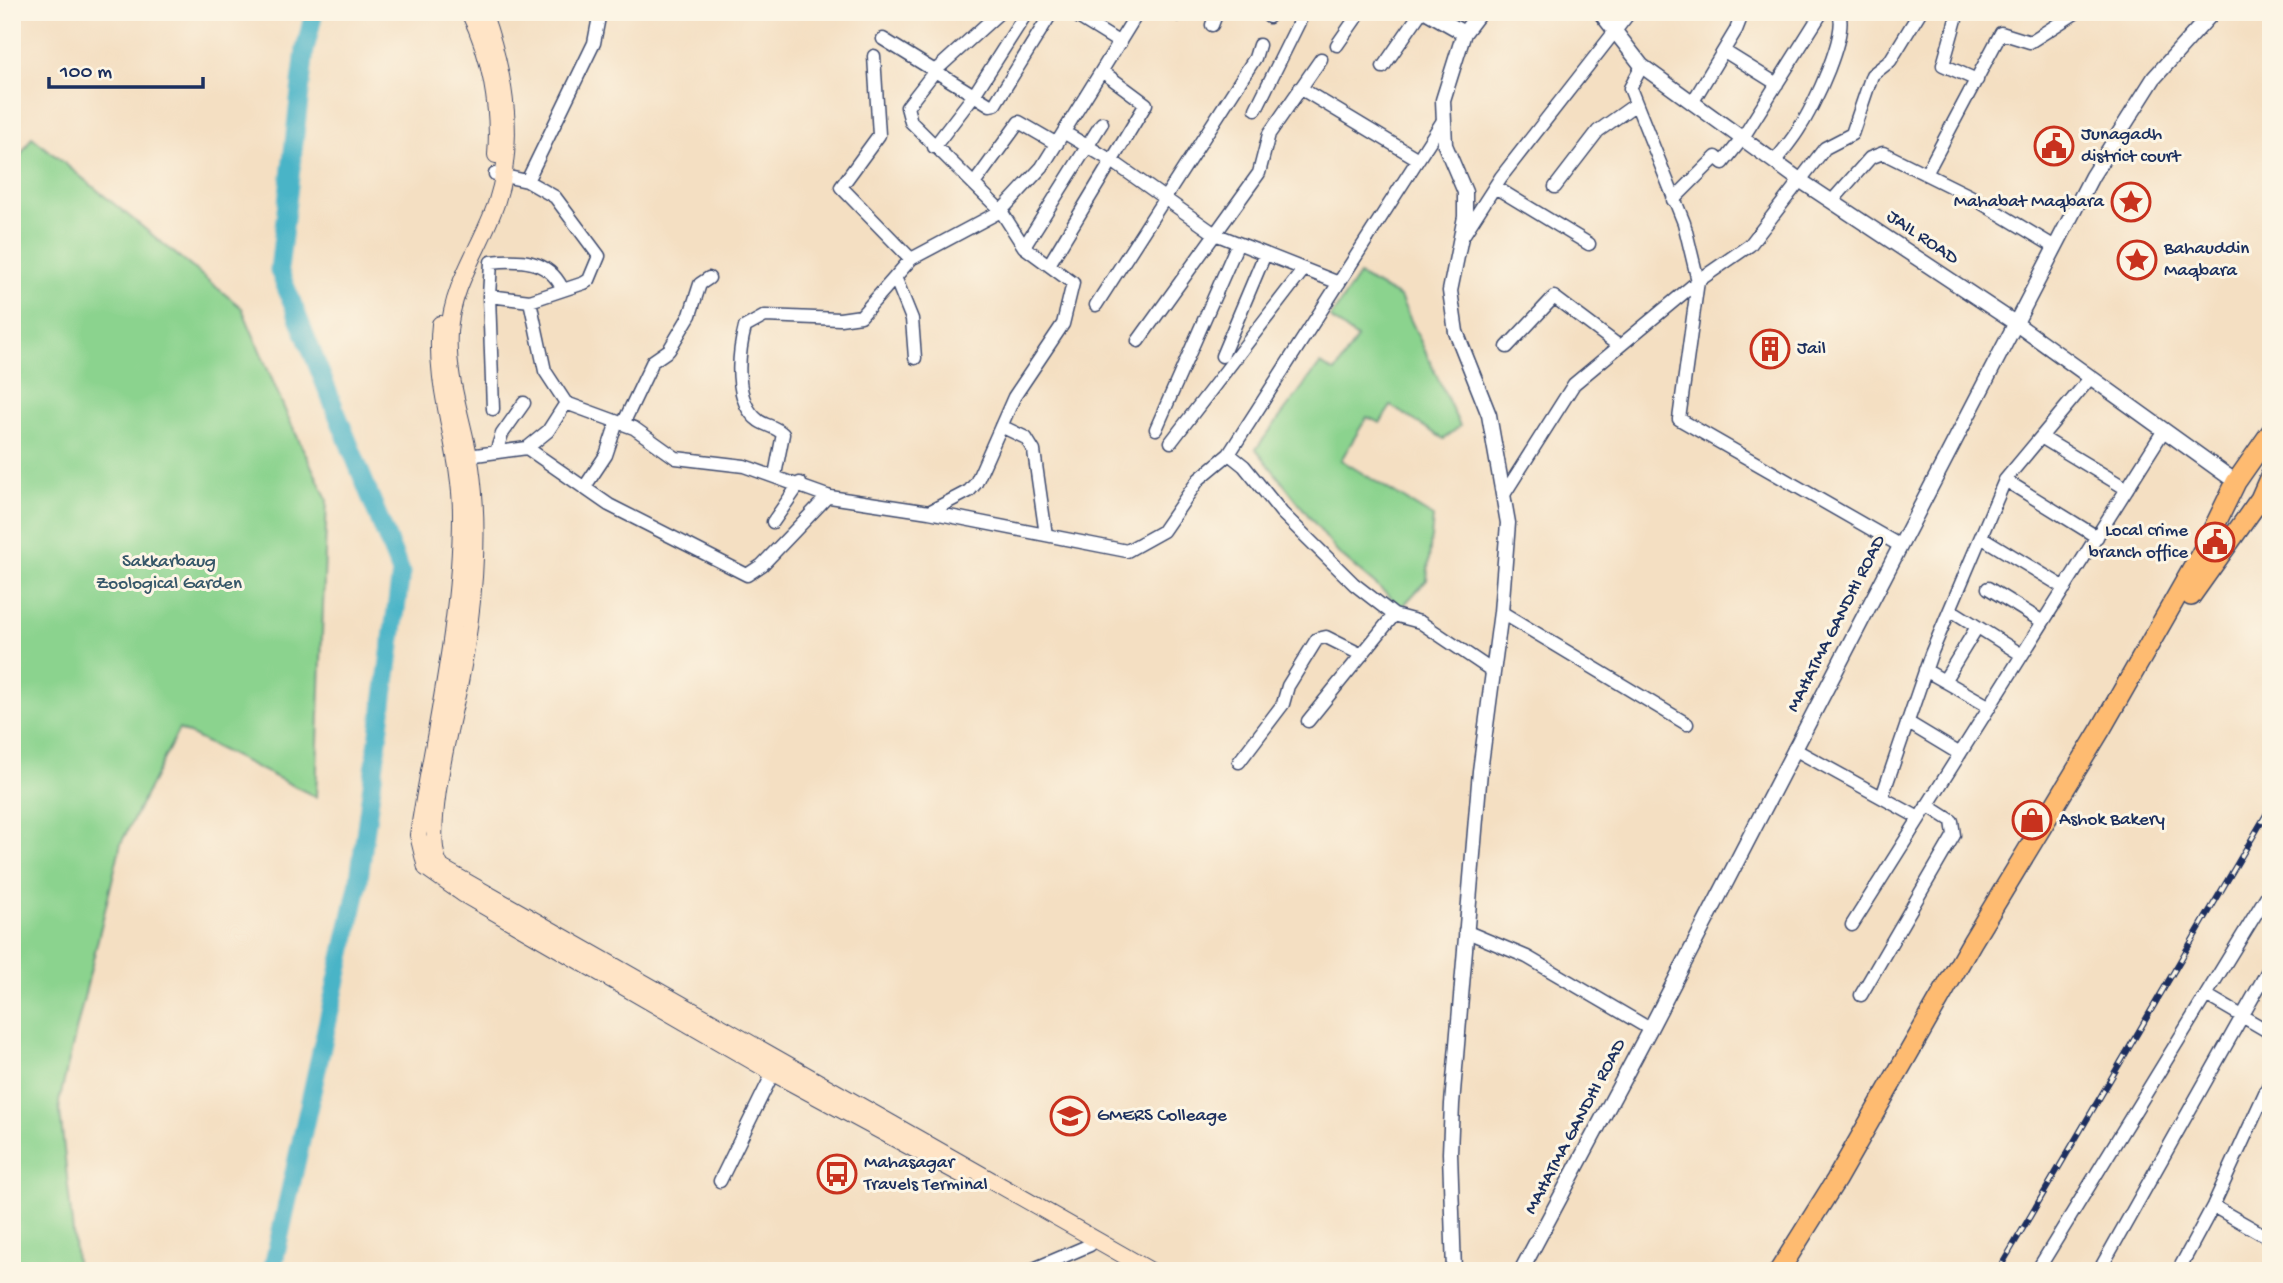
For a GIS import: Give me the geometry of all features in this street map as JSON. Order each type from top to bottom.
[{"type":"main road","points":[[470,12],[489,74],[495,108],[499,175]]},
{"type":"main road","points":[[484,12],[494,42],[508,119],[499,175],[442,312],[437,349],[474,513],[471,628],[439,791],[433,834],[436,860],[452,873],[1151,1271]]},
{"type":"main road","points":[[1779,1271],[1836,1180],[1972,942],[2101,729],[2202,552],[2236,482],[2268,444]]},
{"type":"main road","points":[[463,457],[460,585],[418,835],[426,867],[463,894],[773,1073],[1135,1271]]},
{"type":"main road","points":[[1790,1271],[2150,657],[2260,499],[2271,474]]},
{"type":"main road","points":[[2225,504],[2246,517]]},
{"type":"street","points":[[527,181],[594,43],[600,12]]},
{"type":"street","points":[[929,512],[972,488],[1014,397],[1063,324],[1073,289],[1070,278],[1024,247],[1001,211],[911,122],[907,107],[935,71],[1000,12]]},
{"type":"street","points":[[934,147],[974,95],[1027,12]]},
{"type":"street","points":[[883,38],[986,104],[995,104],[1052,12]]},
{"type":"street","points":[[775,475],[783,434],[760,421],[742,398],[740,347],[745,327],[765,316],[840,319],[861,316],[911,259],[1001,211],[1042,167],[1138,12]]},
{"type":"street","points":[[1256,109],[1304,12]]},
{"type":"street","points":[[1337,45],[1360,12]]},
{"type":"street","points":[[1383,67],[1424,12],[1464,33]]},
{"type":"street","points":[[1454,1271],[1450,1153],[1465,932],[1491,670],[1501,612],[1508,523],[1489,415],[1456,332],[1450,291],[1465,217],[1465,192],[1445,145],[1443,100],[1464,33],[1480,12]]},
{"type":"street","name":"JAIL ROAD","points":[[1600,12],[1615,35],[1642,66],[1692,103],[1801,181],[2015,323],[2236,482]]},
{"type":"street","points":[[1459,243],[1494,187],[1615,35],[1630,12]]},
{"type":"street","points":[[1692,103],[1724,51],[1743,12]]},
{"type":"street","points":[[1673,200],[1716,158],[1723,163],[1742,139],[1822,12]]},
{"type":"street","points":[[1774,162],[1801,126],[1831,65],[1841,20],[1838,12]]},
{"type":"street","points":[[1503,496],[1574,384],[1698,281],[1750,245],[1829,145],[1852,134],[1872,75],[1890,61],[1920,12]]},
{"type":"street","points":[[1958,12],[1944,65],[1977,80]]},
{"type":"street","points":[[1926,174],[2001,33],[2030,42],[2077,12]]},
{"type":"street","name":"MAHATMA GANDHI ROAD","points":[[1521,1271],[1650,1029],[2092,176],[2154,78],[2207,14]]},
{"type":"street","points":[[1079,15],[1119,43]]},
{"type":"street","points":[[1096,305],[1166,200],[1255,58],[1259,45]]},
{"type":"street","points":[[1724,51],[1777,84]]},
{"type":"street","points":[[874,56],[880,135],[841,187],[911,259]]},
{"type":"street","points":[[1138,341],[1259,173],[1269,134],[1321,59]]},
{"type":"street","points":[[1642,66],[1630,88],[1684,223],[1698,281],[1679,419],[1899,545]]},
{"type":"street","points":[[1050,263],[1146,104],[1102,72]]},
{"type":"street","points":[[1300,88],[1418,159]]},
{"type":"street","points":[[1555,187],[1598,131],[1636,104]]},
{"type":"street","points":[[530,301],[545,371],[566,404],[634,428],[676,458],[744,466],[828,496],[929,512],[1127,551],[1163,531],[1199,479],[1229,454],[1444,119]]},
{"type":"street","points":[[974,184],[1019,122],[1087,146],[1215,234],[1339,283]]},
{"type":"street","points":[[1024,247],[1102,123]]},
{"type":"street","points":[[1832,201],[1876,153],[1883,153],[1926,174],[2055,247]]},
{"type":"street","points":[[489,296],[530,301],[580,285],[589,279],[599,256],[555,197],[527,181],[499,175]]},
{"type":"street","points":[[1494,187],[1589,244]]},
{"type":"street","points":[[1156,429],[1238,243]]},
{"type":"street","points":[[1222,356],[1265,254]]},
{"type":"street","points":[[493,408],[489,296],[491,262],[524,258],[558,279],[562,289]]},
{"type":"street","points":[[1171,442],[1304,269]]},
{"type":"street","points":[[895,277],[912,319],[915,358]]},
{"type":"street","points":[[584,488],[606,455],[653,361],[669,350],[690,315],[700,284],[709,278]]},
{"type":"street","points":[[1507,347],[1554,297],[1619,346]]},
{"type":"street","points":[[1882,797],[1925,670],[2005,480],[2091,377]]},
{"type":"street","points":[[495,452],[502,434],[524,403]]},
{"type":"street","points":[[463,457],[527,447],[548,431],[566,404]]},
{"type":"street","points":[[1002,426],[1026,438],[1034,450],[1046,535]]},
{"type":"street","points":[[1852,925],[2164,430]]},
{"type":"street","points":[[2041,437],[2127,489]]},
{"type":"street","points":[[527,447],[609,505],[747,575],[762,565],[828,496]]},
{"type":"street","points":[[1229,454],[1338,568],[1394,615],[1420,622],[1491,670]]},
{"type":"street","points":[[2005,480],[2097,537]]},
{"type":"street","points":[[773,522],[800,484]]},
{"type":"street","points":[[1981,537],[2065,588]]},
{"type":"street","points":[[1989,588],[2043,622]]},
{"type":"street","points":[[1951,610],[2022,655]]},
{"type":"street","points":[[1501,612],[1687,724]]},
{"type":"street","points":[[1308,721],[1394,615]]},
{"type":"street","points":[[1944,681],[1977,627]]},
{"type":"street","points":[[1238,762],[1283,704],[1288,687],[1317,639],[1326,636],[1362,655]]},
{"type":"street","points":[[1925,670],[1990,707]]},
{"type":"street","points":[[1907,722],[1960,754]]},
{"type":"street","points":[[1794,749],[1919,818]]},
{"type":"street","points":[[1861,995],[1954,835],[1952,821],[1927,805]]},
{"type":"street","points":[[2036,1271],[2271,889]]},
{"type":"street","points":[[1465,932],[1527,957],[1650,1029]]},
{"type":"street","points":[[2103,1269],[2271,965]]},
{"type":"street","points":[[2206,995],[2271,1032]]},
{"type":"street","points":[[720,1181],[773,1073]]},
{"type":"street","points":[[2178,1271],[2213,1206],[2270,1087]]},
{"type":"street","points":[[2213,1206],[2271,1239]]},
{"type":"street","points":[[1029,1271],[1090,1245]]},
{"type":"street","points":[[2264,1271],[2271,1257]]},
{"type":"green space","name":"Sakkarbaug Zoological Garden","points":[[32,137],[242,308],[287,415],[327,499],[316,797],[179,729],[121,843],[59,1102],[77,1271],[12,1271],[12,169]]},
{"type":"green space","points":[[1359,275],[1400,297],[1460,426],[1444,439],[1391,406],[1380,423],[1367,417],[1341,460],[1433,517],[1427,580],[1402,607],[1338,553],[1256,449],[1320,364],[1335,372],[1357,338],[1330,318]]},
{"type":"waterway","points":[[272,1271],[358,886],[401,573],[279,270],[305,50],[314,12]]},
{"type":"railway","points":[[1998,1271],[2271,806]]},
{"type":"place","name":"Junagadh district court","points":[[2054,146]]},
{"type":"place","name":"Mahabat Maqbara","points":[[2131,202]]},
{"type":"place","name":"Bahauddin Maqbara","points":[[2137,260]]},
{"type":"place","name":"Jail","points":[[1770,349]]},
{"type":"place","name":"Local crime branch office","points":[[2215,542]]},
{"type":"place","name":"Ashok Bakery","points":[[2032,820]]},
{"type":"place","name":"GMERS Colleage","points":[[1070,1116]]},
{"type":"place","name":"Mahasagar Travels Terminal","points":[[837,1174]]}]
